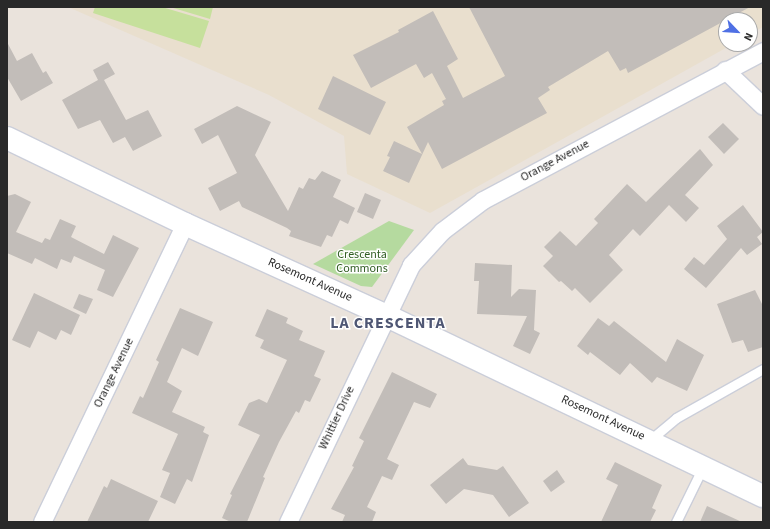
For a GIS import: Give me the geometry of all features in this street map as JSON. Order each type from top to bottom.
[{"type":"street","name":"Orange Avenue","points":[[385,314],[411,265],[442,231],[483,200],[763,51]]},
{"type":"street","points":[[725,70],[763,106]]},
{"type":"street","name":"Rosemont Avenue","points":[[7,138],[185,224],[385,314],[650,440],[763,496]]},
{"type":"street","name":"Orange Avenue","points":[[42,522],[185,224]]},
{"type":"street","name":"Whittier Drive","points":[[288,522],[385,314]]},
{"type":"lane","points":[[650,440],[676,418],[763,369]]},
{"type":"lane","points":[[676,522],[703,467]]},
{"type":"shaded area","points":[[68,7],[763,7],[763,27],[758,30],[758,12],[718,12],[719,52],[430,213],[347,174],[344,136],[269,95]]},
{"type":"green space","points":[[95,7],[162,7],[209,21],[200,48],[93,13]]},
{"type":"green space","points":[[170,7],[213,7],[210,19]]},
{"type":"green space","name":"Crescenta Commons","points":[[389,221],[414,230],[372,287],[361,286],[313,264]]},
{"type":"building","points":[[469,7],[750,7],[741,12],[718,12],[718,24],[628,73],[626,68],[620,71],[608,51],[548,87],[550,90],[538,98],[547,113],[442,169],[428,142],[409,183],[383,171],[390,157],[387,156],[394,141],[422,154],[407,127],[444,105],[442,101],[446,99],[432,73],[424,78],[416,64],[371,88],[353,55],[399,32],[398,30],[433,11],[458,59],[447,66],[463,98],[505,76]]},
{"type":"building","points":[[7,42],[17,61],[32,53],[43,73],[46,71],[53,83],[21,101],[7,77]]},
{"type":"building","points":[[108,62],[115,74],[104,80],[126,120],[148,110],[162,136],[133,151],[125,137],[113,143],[100,120],[78,129],[62,100],[98,80],[93,70]]},
{"type":"building","points":[[333,76],[386,102],[370,135],[318,109]]},
{"type":"building","points":[[237,106],[271,122],[255,155],[288,211],[299,187],[303,189],[309,178],[315,180],[322,171],[341,180],[333,197],[355,208],[348,224],[340,220],[332,237],[327,235],[321,247],[289,236],[291,231],[287,228],[242,207],[239,201],[220,211],[208,188],[237,173],[218,135],[202,144],[194,129]]},
{"type":"building","points":[[723,123],[739,139],[724,154],[708,137]]},
{"type":"building","points":[[700,149],[713,165],[685,195],[699,208],[686,222],[669,205],[640,236],[633,229],[609,255],[623,270],[590,303],[575,288],[572,291],[561,281],[559,282],[543,266],[553,256],[544,247],[560,231],[576,246],[598,223],[594,219],[627,184],[646,202]]},
{"type":"building","points":[[365,193],[381,200],[373,219],[357,212]]},
{"type":"building","points":[[15,194],[31,202],[16,232],[42,243],[45,238],[50,240],[60,219],[76,226],[71,237],[104,254],[113,235],[139,248],[113,297],[97,290],[105,270],[74,256],[71,263],[61,259],[57,269],[35,258],[32,264],[7,253],[7,196]]},
{"type":"building","points":[[743,205],[763,232],[757,237],[762,244],[747,255],[741,248],[706,288],[684,269],[694,257],[704,265],[727,239],[717,226]]},
{"type":"building","points":[[475,263],[512,265],[511,297],[519,289],[536,290],[534,330],[540,333],[530,354],[513,346],[527,316],[477,314],[479,281],[474,281]]},
{"type":"building","points":[[755,290],[763,306],[763,347],[748,352],[743,340],[732,343],[717,304]]},
{"type":"building","points":[[34,293],[80,315],[71,335],[61,330],[56,340],[38,331],[30,348],[12,340]]},
{"type":"building","points":[[79,294],[93,299],[86,314],[73,308]]},
{"type":"building","points":[[180,308],[213,322],[198,356],[182,348],[167,382],[182,391],[172,412],[205,427],[203,432],[209,435],[192,482],[187,479],[175,504],[160,497],[170,473],[162,470],[178,434],[132,413],[140,396],[143,398],[159,362],[156,360]]},
{"type":"building","points":[[267,309],[288,318],[286,323],[303,331],[299,340],[325,351],[314,376],[321,379],[310,402],[305,400],[299,413],[296,411],[279,442],[263,477],[265,478],[247,522],[231,522],[222,518],[232,495],[230,494],[260,435],[238,425],[249,403],[259,399],[267,403],[287,360],[260,348],[264,340],[255,336]]},
{"type":"building","points":[[598,318],[609,326],[614,321],[666,362],[677,339],[704,355],[687,391],[657,377],[652,383],[630,363],[620,375],[590,352],[588,355],[577,346]]},
{"type":"building","points":[[392,372],[437,394],[430,408],[414,402],[387,459],[399,465],[392,480],[382,476],[367,507],[376,512],[372,522],[342,522],[345,515],[331,509],[354,467],[352,466],[364,441],[359,438]]},
{"type":"building","points":[[463,458],[468,465],[497,470],[503,466],[529,503],[509,517],[493,495],[464,489],[446,504],[430,485]]},
{"type":"building","points":[[615,462],[662,485],[652,508],[656,510],[650,522],[601,522],[618,485],[606,479]]},
{"type":"building","points":[[557,470],[565,482],[551,492],[543,481]]},
{"type":"building","points":[[111,479],[158,501],[148,522],[87,522],[104,486],[107,488]]},
{"type":"building","points":[[707,506],[742,522],[700,522]]},
{"type":"district","name":"LA CRESCENTA","points":[[388,323]]}]
